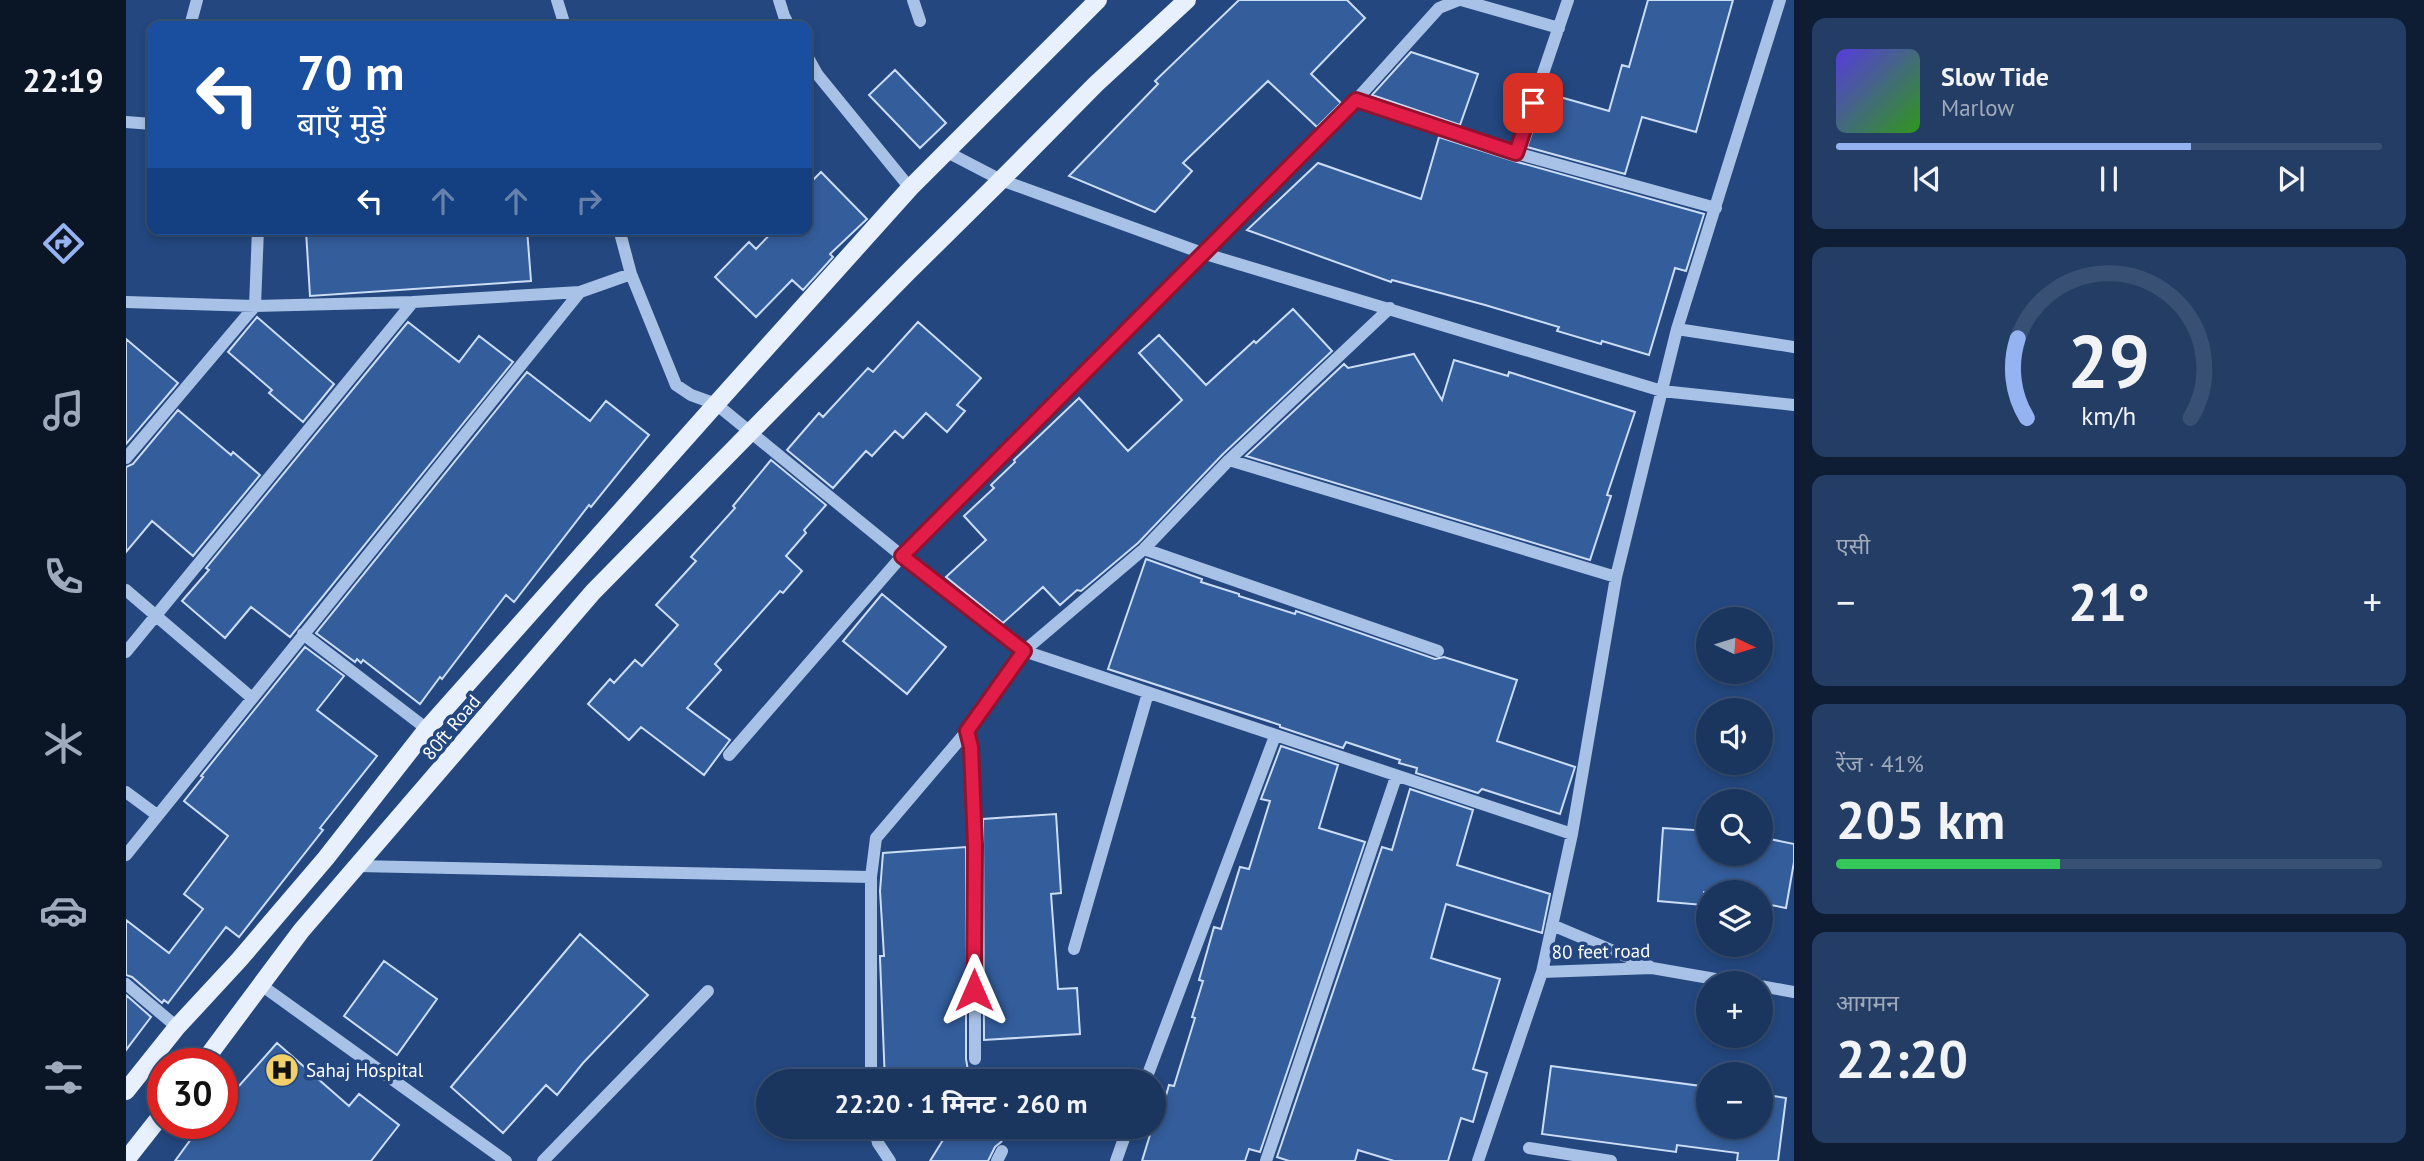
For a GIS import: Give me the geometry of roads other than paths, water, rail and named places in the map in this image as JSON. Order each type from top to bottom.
[{"type":"main road","points":[[126,1091],[177,1027],[327,858],[427,729],[716,404],[911,188],[1098,0]]},
{"type":"main road","name":"80ft Road","points":[[214,1048],[301,931],[593,592],[1096,84],[1187,0]]},
{"type":"main road","points":[[126,1160],[147,1134]]},
{"type":"street","points":[[191,21],[197,0]]},
{"type":"street","points":[[556,0],[563,21]]},
{"type":"street","points":[[779,0],[786,21]]},
{"type":"street","points":[[913,0],[920,20]]},
{"type":"street","points":[[729,755],[902,556],[1356,100],[1439,8],[1460,0],[1559,28]]},
{"type":"street","points":[[1516,153],[1568,0]]},
{"type":"street","points":[[1478,1161],[1542,972],[1572,834],[1616,577],[1678,329],[1780,0]]},
{"type":"street","points":[[812,65],[911,188]]},
{"type":"street","points":[[1356,100],[1516,153],[1716,208]]},
{"type":"street","points":[[126,122],[147,124]]},
{"type":"street","points":[[947,152],[1002,180],[1202,253],[1662,391],[1794,405]]},
{"type":"street","points":[[126,458],[255,306],[258,235]]},
{"type":"street","points":[[621,235],[631,274],[676,385],[691,396],[716,404],[902,556],[1024,651],[1572,834]]},
{"type":"street","points":[[126,302],[255,306],[413,302],[580,292],[631,274]]},
{"type":"street","points":[[126,855],[580,292]]},
{"type":"street","points":[[126,652],[413,302]]},
{"type":"street","points":[[871,1069],[871,877],[876,838],[967,731],[1024,651],[1144,549],[1229,460],[1390,308]]},
{"type":"street","points":[[1678,329],[1794,347]]},
{"type":"street","points":[[1229,460],[1616,577]]},
{"type":"street","points":[[1144,549],[1438,651]]},
{"type":"street","points":[[126,590],[252,698]]},
{"type":"street","points":[[303,634],[427,729]]},
{"type":"street","points":[[1074,949],[1148,693]]},
{"type":"street","points":[[967,731],[971,747],[975,845],[975,1059]]},
{"type":"street","points":[[1150,1069],[1275,736]]},
{"type":"street","points":[[1266,1161],[1396,777]]},
{"type":"street","points":[[126,792],[157,815]]},
{"type":"street","points":[[358,866],[871,877]]},
{"type":"street","points":[[1552,925],[1652,968]]},
{"type":"street","name":"80 feet road","points":[[1542,972],[1652,968],[1696,976]]},
{"type":"street","points":[[126,984],[177,1027]]},
{"type":"street","points":[[261,985],[506,1161]]},
{"type":"street","points":[[1773,988],[1794,992]]},
{"type":"street","points":[[543,1161],[708,991]]},
{"type":"street","points":[[877,1139],[890,1161]]},
{"type":"street","points":[[1116,1161],[1124,1139]]},
{"type":"street","points":[[1529,1148],[1611,1161]]},
{"type":"place","name":"Sahaj Hospital","points":[[282,1070]]}]
